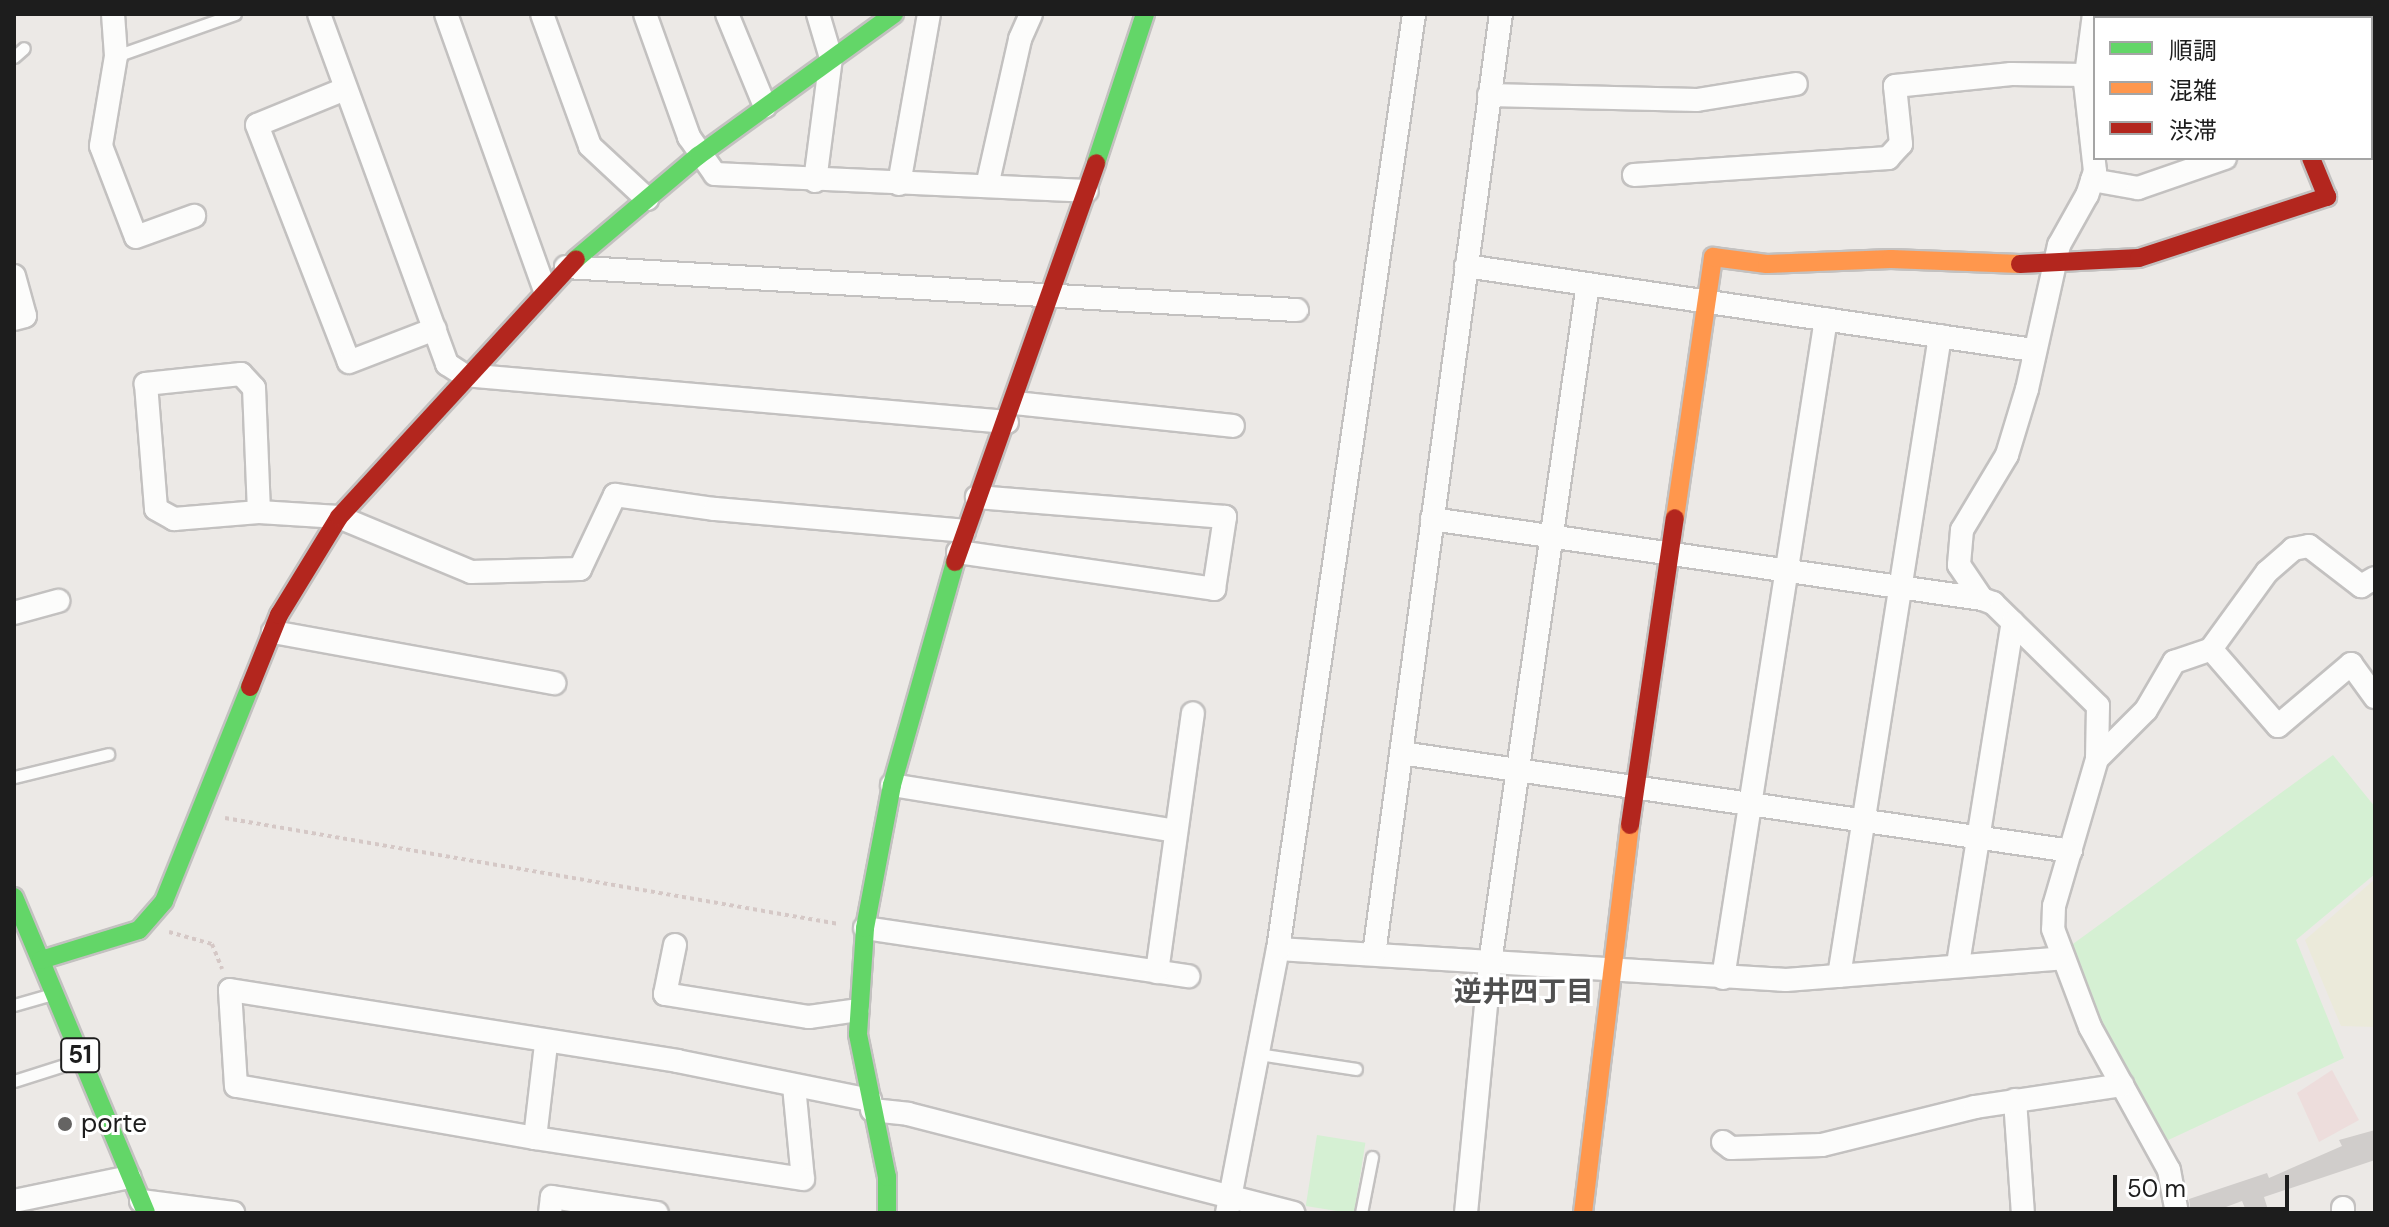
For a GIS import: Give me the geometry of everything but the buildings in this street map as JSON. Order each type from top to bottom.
[{"type":"street","points":[[113,14],[116,56],[101,146],[136,237],[194,216]]},
{"type":"street","points":[[319,14],[447,364],[464,375],[1233,426]]},
{"type":"street","points":[[446,14],[544,288]]},
{"type":"street","points":[[542,14],[590,146],[647,199]]},
{"type":"street","points":[[645,14],[698,156],[715,174],[815,181],[1087,191]]},
{"type":"street","points":[[727,14],[765,106]]},
{"type":"street","points":[[815,181],[831,58],[818,14]]},
{"type":"street","points":[[41,960],[101,945],[145,922],[164,901],[203,814],[273,632],[339,517],[464,375],[566,267],[698,156],[894,14]]},
{"type":"street","points":[[899,184],[929,14]]},
{"type":"street","points":[[987,186],[1020,39],[1031,14]]},
{"type":"street","points":[[887,1213],[887,1177],[871,1105],[858,1010],[865,928],[892,785],[961,542],[1054,292],[1145,14]]},
{"type":"street","points":[[1229,1204],[1278,949],[1414,14]]},
{"type":"street","points":[[1374,954],[1501,14]]},
{"type":"street","points":[[2093,28],[2089,86],[2092,180],[2053,265],[2027,389],[2003,465],[1962,530],[1959,565],[1982,599],[2013,622],[2098,706],[2097,759],[2054,906],[2053,929],[2090,1027],[2169,1170],[2177,1213]]},
{"type":"street","points":[[1634,175],[1888,158],[1901,144],[1895,86],[2011,74],[2089,86]]},
{"type":"street","points":[[1489,95],[1697,100],[1796,84]]},
{"type":"street","points":[[345,89],[257,125],[349,362],[435,329]]},
{"type":"street","points":[[2092,180],[2138,188],[2219,160]]},
{"type":"street","points":[[1583,1213],[1609,971],[1713,257],[1767,264],[1891,259],[2053,265],[2139,258],[2327,197],[2312,160]]},
{"type":"street","points":[[1466,266],[2033,350]]},
{"type":"street","points":[[566,267],[1054,292],[1297,310]]},
{"type":"street","points":[[14,276],[25,316],[14,319]]},
{"type":"street","points":[[1466,1213],[1490,963],[1588,284]]},
{"type":"street","points":[[1723,978],[1826,319]]},
{"type":"street","points":[[1839,976],[1940,336]]},
{"type":"street","points":[[259,512],[254,388],[241,374],[146,384],[156,509],[174,519],[259,512],[339,517],[471,572],[580,569],[615,495],[961,542],[1214,589],[1225,517],[977,497]]},
{"type":"street","points":[[1432,519],[1982,599]]},
{"type":"street","points":[[2097,759],[2146,710],[2174,662],[2211,649],[2267,572],[2293,549],[2309,546],[2361,586],[2375,578]]},
{"type":"street","points":[[14,613],[58,601]]},
{"type":"street","points":[[1958,964],[2013,622]]},
{"type":"street","points":[[273,632],[554,683]]},
{"type":"street","points":[[2211,649],[2278,726],[2351,664],[2375,697]]},
{"type":"street","points":[[1157,972],[1193,713]]},
{"type":"street","points":[[1401,753],[2071,851]]},
{"type":"street","points":[[892,785],[1175,831]]},
{"type":"street","name":"51","points":[[14,897],[143,1207]]},
{"type":"street","points":[[865,928],[1188,976]]},
{"type":"street","points":[[675,945],[665,994],[809,1017],[858,1010]]},
{"type":"street","points":[[1278,949],[1723,978],[1839,976],[1958,964],[2063,958]]},
{"type":"street","points":[[794,1086],[803,1179],[535,1138],[236,1086],[230,990],[546,1044],[677,1061],[794,1086],[908,1114],[1229,1204],[1294,1213]]},
{"type":"street","points":[[535,1138],[546,1044]]},
{"type":"street","points":[[1723,1142],[1731,1148],[1822,1145],[2015,1100],[2122,1085]]},
{"type":"street","points":[[2015,1100],[2023,1213]]},
{"type":"street","points":[[14,1201],[130,1177]]},
{"type":"street","points":[[550,1213],[552,1197],[657,1213]]},
{"type":"street","points":[[143,1207],[233,1213]]},
{"type":"lane","points":[[116,56],[235,14]]},
{"type":"lane","points":[[14,777],[108,754]]},
{"type":"lane","points":[[14,1005],[55,993]]},
{"type":"lane","points":[[1258,1054],[1356,1069]]},
{"type":"lane","points":[[14,1081],[82,1059]]},
{"type":"lane","points":[[1361,1213],[1372,1157]]},
{"type":"path","points":[[203,814],[865,928]]},
{"type":"path","points":[[145,922],[212,944],[230,990]]},
{"type":"shaded area","points":[[2375,879],[2375,1027],[2341,1026],[2305,940]]},
{"type":"shaded area","points":[[2332,1070],[2359,1120],[2319,1142],[2297,1093]]},
{"type":"green space","points":[[2333,755],[2375,807],[2375,874],[2296,940],[2344,1058],[2164,1142],[2094,1021],[2066,949]]},
{"type":"green space","points":[[1317,1135],[1365,1143],[1354,1213],[1306,1206]]},
{"type":"traffic: fast","points":[[576,259],[698,156],[894,14]]},
{"type":"traffic: fast","points":[[1096,163],[1145,14]]},
{"type":"traffic: fast","points":[[887,1213],[887,1177],[858,1034],[865,928],[892,785],[955,562]]},
{"type":"traffic: fast","points":[[41,960],[139,930],[164,901],[250,687]]},
{"type":"traffic: fast","points":[[14,897],[146,1213]]},
{"type":"traffic: slow","points":[[1675,518],[1713,257],[1767,264],[1891,259],[2020,264]]},
{"type":"traffic: slow","points":[[1583,1213],[1630,825]]},
{"type":"traffic: jam","points":[[2020,264],[2139,258],[2327,197],[2312,160]]},
{"type":"traffic: jam","points":[[955,562],[1096,163]]},
{"type":"traffic: jam","points":[[250,687],[279,615],[339,517],[576,259]]},
{"type":"traffic: jam","points":[[1630,825],[1675,518]]},
{"type":"place","name":"porte","points":[[65,1124]]},
{"type":"district","name":"逆井四丁目","points":[[1524,992]]}]
